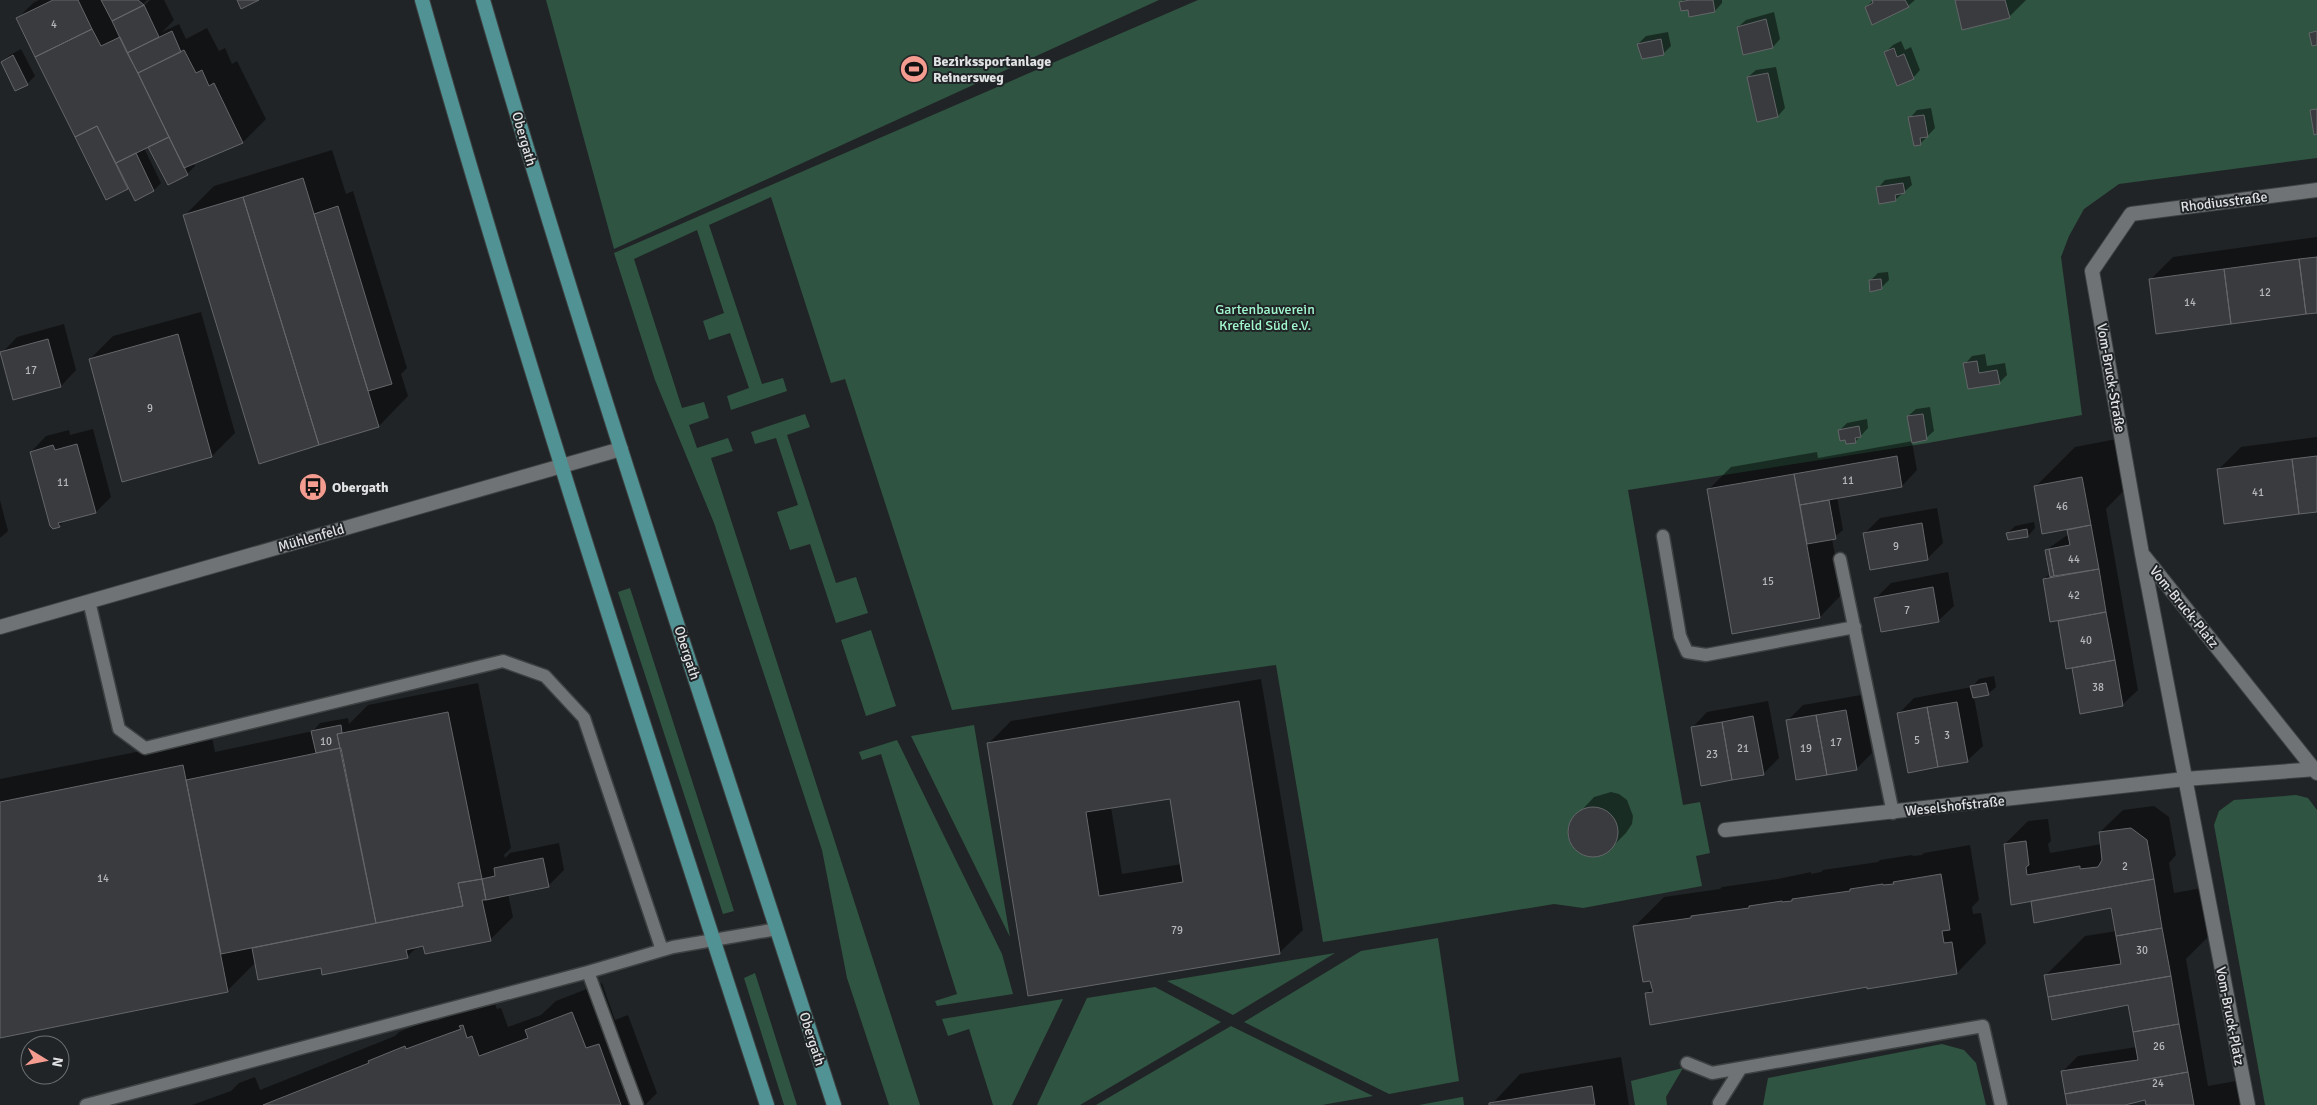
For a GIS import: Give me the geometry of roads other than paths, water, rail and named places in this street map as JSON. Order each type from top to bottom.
[{"type":"main road","points":[[422,0],[463,145],[561,466],[768,1105]]},
{"type":"main road","name":"Obergath","points":[[483,0],[528,153],[621,449],[834,1105]]},
{"type":"street","name":"Rhodiusstraße","points":[[2132,214],[2317,190]]},
{"type":"street","name":"Vom-Bruck-Straße","points":[[2132,214],[2092,271],[2142,554]]},
{"type":"street","name":"Mühlenfeld","points":[[0,627],[621,449]]},
{"type":"street","name":"Vom-Bruck-Platz","points":[[2142,554],[2316,771]]},
{"type":"street","name":"Vom-Bruck-Platz","points":[[2142,554],[2248,1105]]},
{"type":"street","name":"Vom-Bruck-Platz","points":[[2185,779],[2316,771]]},
{"type":"street","name":"Weselshofstraße","points":[[1725,830],[1893,813],[2185,779]]},
{"type":"lane","points":[[1663,536],[1680,636],[1687,652],[1706,655],[1855,627]]},
{"type":"lane","points":[[1840,559],[1893,813]]},
{"type":"lane","points":[[89,601],[119,729],[145,748],[503,661],[545,676],[584,718],[662,950]]},
{"type":"lane","points":[[86,1105],[588,972],[662,950],[713,939],[777,929]]},
{"type":"lane","points":[[588,972],[637,1105]]},
{"type":"lane","points":[[1687,1063],[1712,1073],[1983,1026],[2001,1105]]},
{"type":"lane","points":[[1719,1103],[1741,1068]]},
{"type":"place","name":"Bezirkssportanlage Reinersweg","points":[[914,69]]},
{"type":"place","name":"Obergath","points":[[313,487]]},
{"type":"park label","name":"Gartenbauverein Krefeld Süd e.V.","points":[[1265,318]]}]
